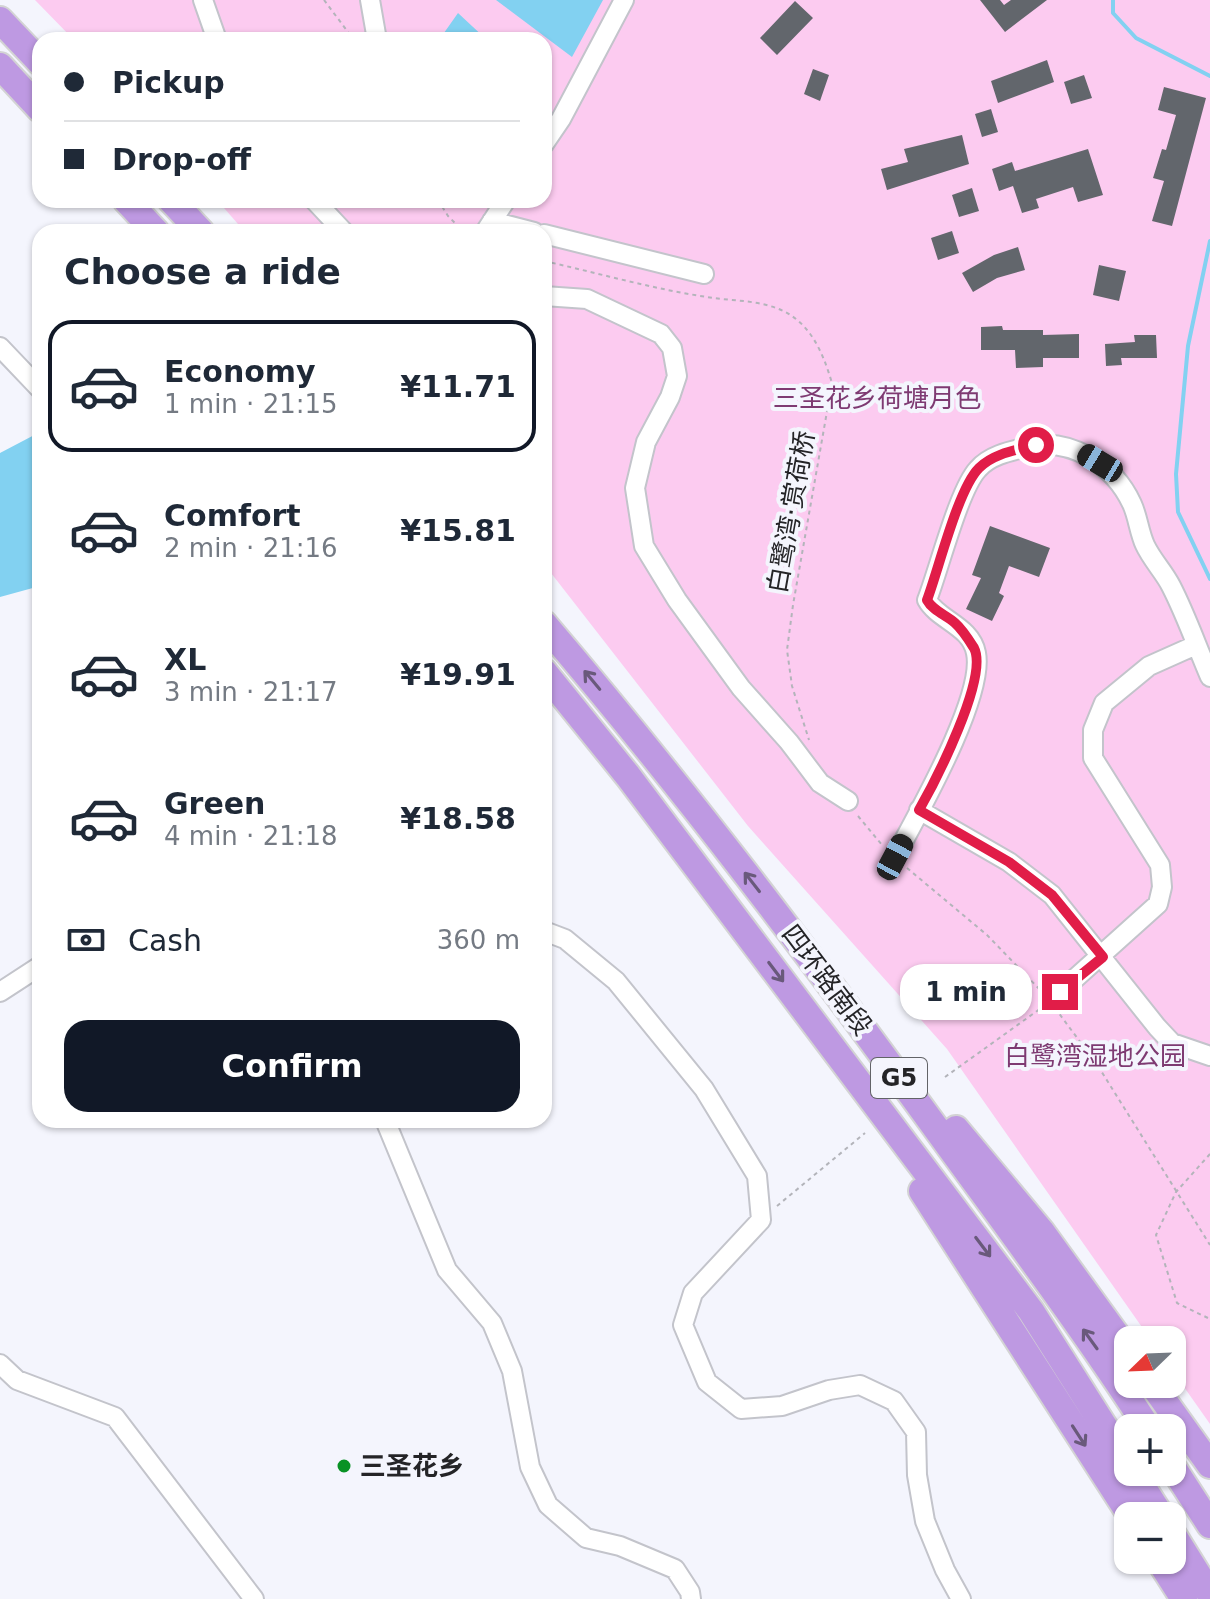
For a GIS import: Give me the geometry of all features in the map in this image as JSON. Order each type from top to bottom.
[{"type":"highway","points":[[0,20],[32,54]]},
{"type":"highway","points":[[0,66],[32,100]]},
{"type":"highway","points":[[134,208],[148,224]]},
{"type":"highway","points":[[178,208],[194,224]]},
{"type":"highway","name":"四环路南段","points":[[552,633],[639,736],[787,927],[1099,1353],[1139,1414]]},
{"type":"highway","name":"四环路南段","points":[[552,682],[628,776],[1031,1311],[1114,1442]]},
{"type":"highway","points":[[787,927],[1041,1231],[1114,1332]]},
{"type":"highway","points":[[810,1017],[1122,1502]]},
{"type":"highway","points":[[1162,1398],[1210,1465]]},
{"type":"highway","points":[[1185,1486],[1210,1525]]},
{"type":"highway","points":[[1186,1555],[1210,1594]]},
{"type":"highway","points":[[1168,1574],[1184,1599]]},
{"type":"street","points":[[193,0],[213,32]]},
{"type":"street","points":[[203,0],[214,32]]},
{"type":"street","points":[[370,0],[376,32]]},
{"type":"street","points":[[552,132],[624,0]]},
{"type":"street","points":[[322,208],[336,224]]},
{"type":"street","points":[[552,236],[704,274]]},
{"type":"street","points":[[552,297],[587,299],[661,334],[672,348],[677,376],[670,397],[646,442],[635,488],[644,546],[677,600],[741,688],[820,783],[848,801]]},
{"type":"street","points":[[0,347],[32,381]]},
{"type":"street","points":[[895,857],[944,764],[964,713],[975,671],[976,651],[957,624],[927,600],[966,489],[978,468],[991,459],[1036,445],[1063,446],[1080,451],[1100,463],[1116,479],[1132,504],[1146,546],[1171,585],[1210,677]]},
{"type":"street","points":[[1060,992],[1103,957],[1158,904],[1162,887],[1160,865],[1093,758],[1093,730],[1104,703],[1149,666],[1196,645]]},
{"type":"street","points":[[919,810],[1009,862],[1052,895],[1172,1043],[1210,1056]]},
{"type":"street","points":[[552,934],[565,939],[616,981],[704,1089],[757,1176],[761,1220],[693,1293],[683,1325],[707,1382],[741,1409],[782,1406],[829,1390],[860,1385],[894,1401],[916,1432],[917,1475],[925,1521],[961,1599]]},
{"type":"street","points":[[0,992],[32,971]]},
{"type":"street","points":[[388,1128],[447,1270],[492,1323],[512,1371],[530,1467],[548,1505],[586,1538],[620,1546],[675,1569],[690,1592],[691,1599]]},
{"type":"street","points":[[0,1364],[17,1380],[115,1417],[254,1599]]},
{"type":"path","points":[[324,0],[348,32]]},
{"type":"path","points":[[443,208],[456,224]]},
{"type":"path","name":"白鹭湾·赏荷桥","points":[[552,263],[707,297],[761,303],[793,317],[813,338],[826,362],[832,383],[787,650],[792,686],[804,731],[811,744]]},
{"type":"path","points":[[848,801],[895,857],[987,935],[1049,999],[1098,1066],[1210,1245]]},
{"type":"path","points":[[945,1077],[1044,1006]]},
{"type":"path","points":[[761,1220],[865,1133]]},
{"type":"path","points":[[1210,1154],[1176,1192],[1156,1235],[1177,1303],[1210,1319]]},
{"type":"green space","name":"三圣花乡荷塘月色","points":[[35,0],[1210,0],[1210,1424],[1186,1390],[1186,1326],[1141,1326],[947,1049],[748,826],[552,574],[552,224],[238,224],[224,208],[552,208],[552,32],[66,32]]},
{"type":"water","points":[[496,0],[603,0],[572,57],[552,42],[552,32],[539,32]]},
{"type":"water","points":[[458,13],[478,32],[445,32]]},
{"type":"water","points":[[32,436],[32,588],[0,597],[0,453]]},
{"type":"building","points":[[980,0],[1000,0],[1004,5],[1011,0],[1047,0],[1005,32]]},
{"type":"building","points":[[795,1],[813,18],[777,55],[760,38]]},
{"type":"building","points":[[1047,60],[1054,82],[998,103],[991,81]]},
{"type":"building","points":[[813,69],[829,75],[820,101],[804,94]]},
{"type":"building","points":[[1084,75],[1092,98],[1071,104],[1064,82]]},
{"type":"building","points":[[1164,87],[1206,98],[1172,226],[1152,221],[1164,181],[1153,178],[1162,149],[1166,150],[1176,115],[1158,110]]},
{"type":"building","points":[[991,109],[998,132],[982,137],[975,114]]},
{"type":"building","points":[[962,135],[969,164],[887,190],[881,169],[908,162],[904,149]]},
{"type":"building","points":[[1088,149],[1103,195],[1078,202],[1073,187],[1036,199],[1039,208],[1022,213],[1013,186],[999,191],[992,169],[1012,162],[1015,171]]},
{"type":"building","points":[[972,188],[979,211],[959,217],[952,195]]},
{"type":"building","points":[[952,231],[959,253],[938,260],[931,238]]},
{"type":"building","points":[[1018,247],[1025,270],[997,278],[973,292],[962,273],[994,255]]},
{"type":"building","points":[[1099,265],[1126,271],[1119,301],[1093,295]]},
{"type":"building","points":[[1002,326],[1003,330],[1043,330],[1043,335],[1079,334],[1079,358],[1043,358],[1043,367],[1016,368],[1015,350],[981,350],[981,327]]},
{"type":"building","points":[[1134,335],[1156,335],[1157,358],[1121,358],[1122,365],[1106,366],[1105,344],[1135,342]]},
{"type":"building","points":[[990,526],[1050,548],[1039,577],[1009,566],[999,593],[1004,596],[992,621],[966,609],[981,578],[972,575]]},
{"type":"waterway","points":[[1113,0],[1113,13],[1136,38],[1210,76]]},
{"type":"waterway","points":[[1210,241],[1188,346],[1176,474],[1178,512],[1210,579]]},
{"type":"tunnel","points":[[1044,1006],[1060,992]]},
{"type":"place","name":"三圣花乡","points":[[344,1466]]},
{"type":"route","points":[[1036,445],[1007,452],[978,468],[966,489],[927,600],[957,624],[976,651],[975,671],[964,713],[944,764],[919,810],[1009,862],[1052,895],[1103,957],[1060,992]]},
{"type":"park label","name":"白鹭湾湿地公园","points":[[1095,1056]]}]
